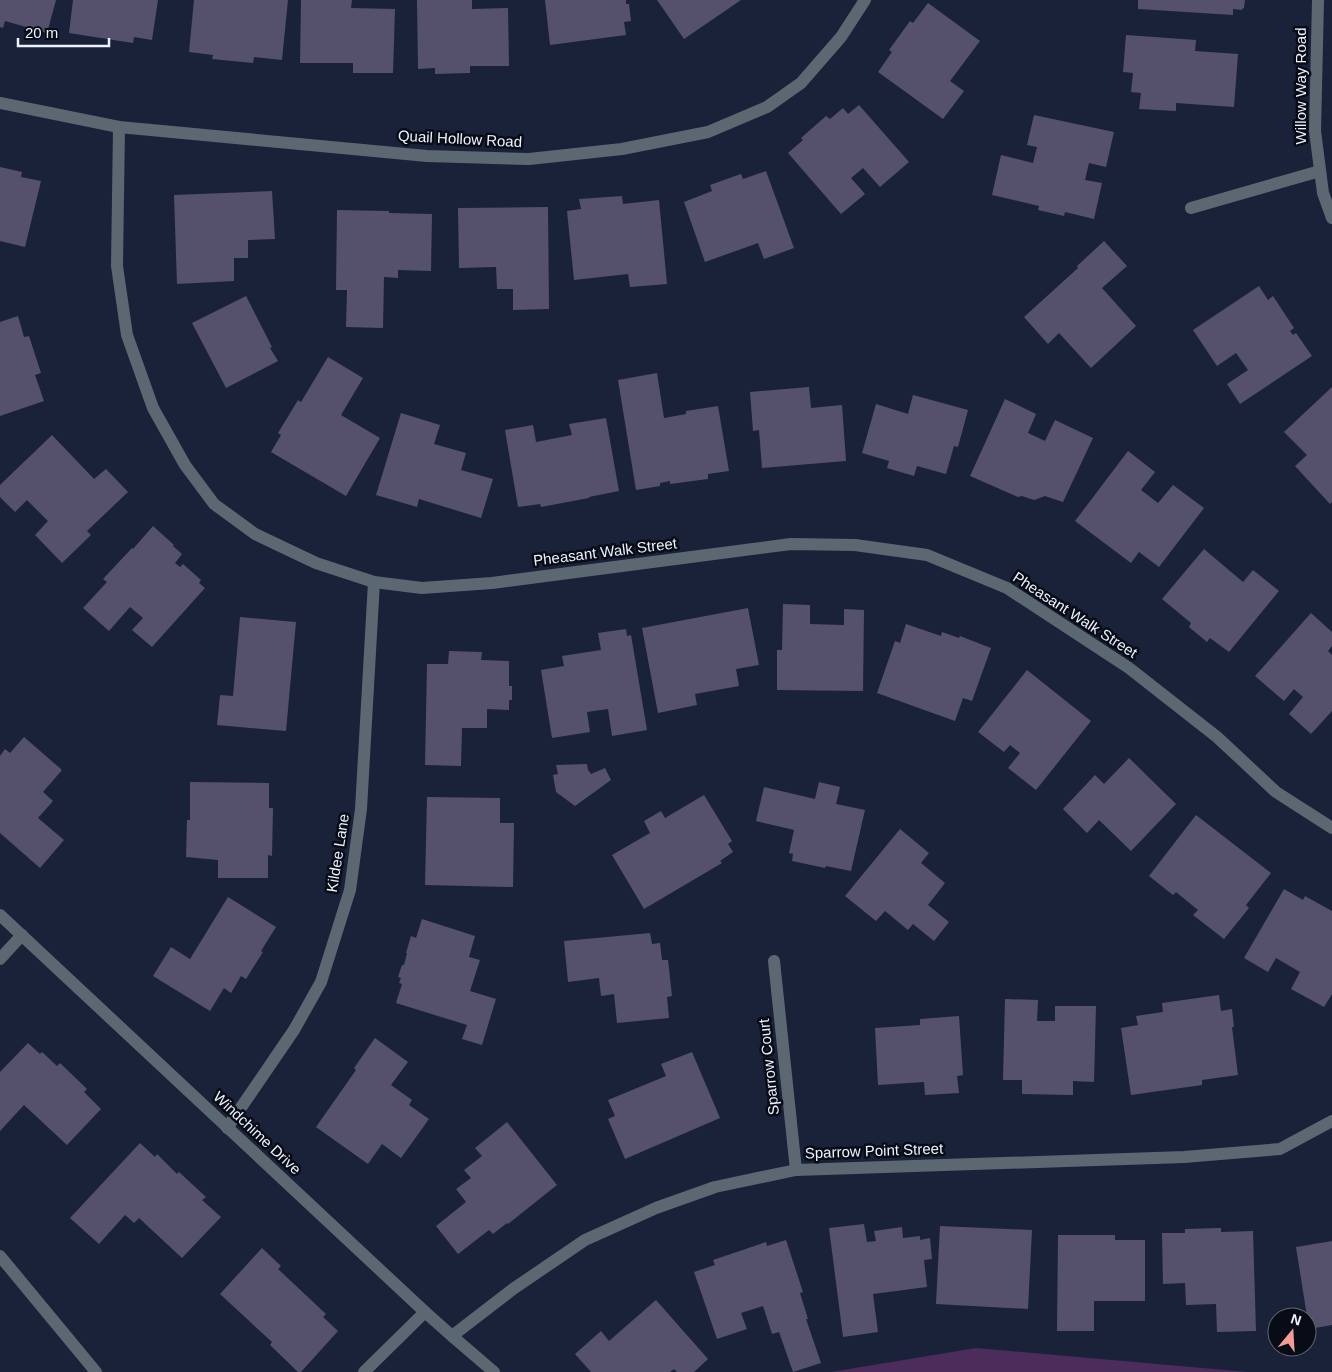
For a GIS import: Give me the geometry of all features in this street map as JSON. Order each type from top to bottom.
[{"type":"street","name":"Quail Hollow Road","points":[[0,103],[119,128],[427,156],[529,159],[622,149],[708,132],[767,108],[801,83],[841,37],[865,0]]},
{"type":"street","name":"Willow Way Road","points":[[1318,0],[1315,131],[1323,193],[1332,218]]},
{"type":"street","name":"Pheasant Walk Street","points":[[119,128],[116,266],[127,335],[153,408],[185,465],[214,504],[255,534],[316,563],[374,582],[422,588],[492,583],[791,544],[855,545],[927,555],[1007,588],[1129,668],[1217,737],[1276,792],[1332,828]]},
{"type":"street","points":[[1191,208],[1320,171]]},
{"type":"street","name":"Kildee Lane","points":[[227,1128],[294,1030],[320,982],[350,890],[361,809],[374,582]]},
{"type":"street","name":"Windchime Drive","points":[[0,915],[425,1312],[494,1372]]},
{"type":"street","points":[[0,959],[22,935]]},
{"type":"street","name":"Sparrow Court","points":[[774,961],[796,1170]]},
{"type":"street","name":"Sparrow Point Street","points":[[452,1336],[513,1289],[585,1240],[656,1208],[715,1187],[796,1170],[1184,1157],[1280,1149],[1332,1121]]},
{"type":"street","points":[[0,1256],[96,1372]]},
{"type":"street","points":[[364,1372],[425,1312]]},
{"type":"shaded area","points":[[976,1348],[1248,1372],[831,1372]]},
{"type":"building","points":[[0,0],[56,0],[47,33],[5,21],[3,28],[0,27]]},
{"type":"building","points":[[73,0],[158,0],[152,40],[134,37],[133,43],[69,33]]},
{"type":"building","points":[[194,0],[288,0],[282,60],[254,57],[253,63],[212,59],[213,55],[189,52]]},
{"type":"building","points":[[301,0],[352,0],[351,8],[395,9],[393,73],[353,73],[353,63],[300,63]]},
{"type":"building","points":[[417,0],[472,0],[472,9],[508,8],[509,66],[470,66],[470,73],[435,74],[435,68],[418,69]]},
{"type":"building","points":[[545,0],[626,0],[626,4],[629,4],[631,21],[624,22],[626,35],[550,45]]},
{"type":"building","points":[[657,0],[741,0],[684,39]]},
{"type":"building","points":[[1138,0],[1245,0],[1244,8],[1242,10],[1233,9],[1233,15],[1138,9]]},
{"type":"building","points":[[928,3],[980,41],[950,81],[964,91],[943,119],[878,72],[892,52],[889,50],[910,21],[913,23]]},
{"type":"building","points":[[1126,35],[1196,40],[1195,51],[1238,54],[1234,107],[1176,103],[1176,111],[1139,109],[1141,93],[1131,92],[1133,73],[1123,72]]},
{"type":"building","points":[[859,105],[909,162],[880,187],[863,168],[851,178],[865,194],[841,214],[788,153],[803,140],[801,138],[826,116],[830,119],[843,108],[848,114]]},
{"type":"building","points":[[1034,115],[1114,132],[1106,167],[1089,163],[1085,180],[1102,183],[1094,219],[1065,212],[1064,216],[1038,210],[1039,206],[992,195],[1001,155],[1033,163],[1037,147],[1027,145]]},
{"type":"building","points":[[0,167],[22,172],[21,177],[41,181],[25,247],[0,241]]},
{"type":"building","points":[[766,171],[794,248],[764,259],[758,243],[705,262],[684,202],[712,191],[710,185],[741,174],[743,179]]},
{"type":"building","points":[[272,191],[275,239],[248,240],[248,258],[234,258],[234,281],[177,284],[174,195]]},
{"type":"building","points":[[622,196],[623,204],[659,200],[667,284],[630,287],[628,274],[574,280],[567,211],[581,209],[579,199]]},
{"type":"building","points":[[548,207],[549,309],[513,310],[513,289],[497,289],[496,267],[459,268],[458,208]]},
{"type":"building","points":[[337,210],[432,214],[431,271],[398,270],[398,278],[384,277],[383,328],[346,327],[347,290],[336,290]]},
{"type":"building","points":[[1104,241],[1127,266],[1102,288],[1136,326],[1091,368],[1059,333],[1048,344],[1024,317],[1078,268],[1077,266]]},
{"type":"building","points":[[1259,286],[1268,300],[1273,296],[1294,328],[1290,331],[1293,335],[1296,333],[1312,356],[1240,404],[1227,384],[1248,370],[1236,353],[1217,366],[1193,330]]},
{"type":"building","points":[[246,296],[278,361],[226,388],[192,323]]},
{"type":"building","points":[[18,316],[24,337],[29,336],[41,373],[35,375],[44,401],[0,416],[0,322]]},
{"type":"building","points":[[328,357],[363,378],[341,415],[380,438],[346,496],[271,452],[281,435],[278,433],[298,400],[301,402]]},
{"type":"building","points":[[657,373],[664,418],[686,414],[686,411],[718,406],[729,471],[708,474],[708,479],[670,484],[670,481],[660,483],[660,486],[636,490],[618,380]]},
{"type":"building","points":[[809,387],[811,408],[842,405],[846,461],[762,468],[759,430],[753,431],[750,392]]},
{"type":"building","points":[[1332,387],[1332,502],[1330,504],[1295,466],[1307,455],[1284,432]]},
{"type":"building","points":[[913,395],[968,410],[958,447],[954,446],[946,474],[917,466],[914,476],[887,468],[889,461],[862,453],[876,404],[908,414]]},
{"type":"building","points":[[1005,399],[1036,414],[1028,433],[1045,441],[1055,420],[1093,438],[1063,502],[1045,496],[1034,500],[1022,496],[1018,497],[970,476]]},
{"type":"building","points":[[401,413],[440,425],[434,444],[466,453],[461,470],[493,479],[481,518],[419,499],[417,507],[376,495]]},
{"type":"building","points":[[606,418],[619,491],[541,507],[540,504],[518,507],[505,430],[533,425],[536,442],[572,435],[569,424]]},
{"type":"building","points":[[52,435],[94,479],[106,469],[128,492],[87,531],[91,535],[62,563],[35,535],[48,521],[27,500],[15,512],[0,497],[0,485]]},
{"type":"building","points":[[1128,451],[1155,472],[1141,490],[1158,503],[1173,485],[1204,508],[1159,567],[1139,552],[1131,563],[1075,521]]},
{"type":"building","points":[[153,526],[182,554],[175,563],[180,567],[183,564],[201,580],[199,583],[205,588],[152,647],[132,630],[143,618],[130,607],[109,631],[83,608],[107,582],[103,579]]},
{"type":"building","points":[[1204,549],[1243,582],[1253,570],[1279,591],[1229,652],[1210,638],[1207,642],[1189,627],[1191,623],[1162,599]]},
{"type":"building","points":[[783,604],[810,605],[810,624],[844,625],[844,609],[864,610],[863,691],[777,690],[777,650],[782,650]]},
{"type":"building","points":[[748,608],[759,665],[736,669],[739,686],[695,694],[697,705],[658,713],[642,628]]},
{"type":"building","points":[[1311,613],[1332,632],[1332,646],[1328,651],[1332,655],[1332,711],[1311,734],[1289,714],[1303,697],[1294,689],[1284,701],[1255,676]]},
{"type":"building","points":[[240,617],[296,622],[286,731],[217,725],[220,695],[233,696]]},
{"type":"building","points":[[906,624],[941,636],[942,632],[959,638],[960,636],[991,648],[972,701],[963,698],[955,721],[877,693],[895,641],[900,643]]},
{"type":"building","points":[[626,629],[627,636],[631,635],[647,730],[612,736],[608,709],[587,712],[590,732],[552,738],[541,670],[564,666],[562,656],[601,650],[598,633]]},
{"type":"building","points":[[449,651],[482,652],[481,660],[509,661],[509,686],[512,686],[512,700],[509,700],[509,710],[487,709],[487,728],[462,728],[461,766],[425,765],[427,664],[448,664]]},
{"type":"building","points":[[1027,670],[1091,721],[1036,790],[1008,768],[1020,753],[1010,745],[1004,752],[978,732]]},
{"type":"building","points":[[24,737],[62,770],[43,792],[53,801],[38,818],[64,840],[40,868],[0,833],[0,756],[5,749],[10,753]]},
{"type":"building","points":[[1129,758],[1176,804],[1131,851],[1099,820],[1087,833],[1063,809],[1095,775],[1104,784]]},
{"type":"building","points":[[587,764],[591,774],[605,768],[611,780],[575,806],[556,792],[553,775],[558,774],[556,765]]},
{"type":"building","points":[[190,782],[269,783],[269,808],[273,808],[272,856],[268,855],[268,878],[218,878],[218,860],[186,857],[187,820],[190,820]]},
{"type":"building","points":[[819,782],[840,787],[836,804],[865,810],[851,871],[792,861],[793,854],[789,853],[794,830],[756,821],[764,787],[815,799]]},
{"type":"building","points":[[704,795],[732,841],[728,844],[733,852],[720,861],[722,863],[644,909],[612,855],[650,833],[644,821],[661,811],[665,818]]},
{"type":"building","points":[[427,797],[500,798],[500,823],[514,823],[513,887],[425,885]]},
{"type":"building","points":[[1196,815],[1271,873],[1246,905],[1249,908],[1224,939],[1193,915],[1198,910],[1176,892],[1173,895],[1149,876]]},
{"type":"building","points":[[900,829],[929,853],[921,863],[945,883],[928,905],[949,922],[934,941],[913,924],[908,930],[885,911],[876,921],[845,896]]},
{"type":"building","points":[[1284,889],[1303,900],[1305,896],[1332,911],[1332,994],[1324,1007],[1291,989],[1300,972],[1276,958],[1268,972],[1244,958]]},
{"type":"building","points":[[228,897],[276,927],[246,979],[241,976],[231,993],[224,988],[210,1011],[153,976],[171,947],[190,959]]},
{"type":"building","points":[[422,919],[475,936],[469,957],[480,960],[470,991],[496,999],[482,1045],[462,1039],[467,1025],[396,1003],[402,984],[399,983],[401,978],[398,977],[402,965],[404,965],[411,936],[416,938]]},
{"type":"building","points":[[650,933],[652,944],[660,943],[662,960],[668,960],[672,996],[667,997],[669,1018],[617,1023],[614,994],[601,996],[599,978],[568,982],[564,941]]},
{"type":"building","points":[[1219,995],[1221,1011],[1232,1009],[1234,1027],[1232,1027],[1238,1075],[1202,1080],[1202,1085],[1131,1095],[1121,1028],[1138,1025],[1136,1016],[1163,1012],[1162,1003]]},
{"type":"building","points":[[1005,999],[1038,1000],[1037,1021],[1055,1021],[1055,1006],[1096,1006],[1094,1082],[1073,1081],[1073,1095],[1022,1094],[1022,1080],[1003,1080]]},
{"type":"building","points":[[959,1016],[963,1075],[957,1076],[959,1093],[925,1095],[924,1082],[878,1085],[875,1028],[920,1025],[920,1019]]},
{"type":"building","points":[[375,1038],[408,1062],[391,1085],[412,1100],[409,1105],[429,1119],[401,1158],[382,1144],[368,1164],[316,1127],[356,1070],[354,1068]]},
{"type":"building","points":[[28,1043],[40,1054],[42,1052],[57,1066],[60,1063],[87,1089],[84,1092],[101,1109],[67,1145],[24,1105],[0,1131],[0,1072]]},
{"type":"building","points":[[692,1052],[720,1118],[625,1159],[608,1119],[615,1116],[608,1100],[666,1076],[661,1064]]},
{"type":"building","points":[[507,1122],[557,1185],[508,1224],[493,1234],[489,1230],[458,1254],[436,1226],[466,1202],[456,1189],[471,1178],[464,1170],[482,1156],[475,1148]]},
{"type":"building","points":[[140,1143],[155,1157],[157,1154],[177,1174],[179,1172],[206,1197],[202,1200],[221,1217],[182,1258],[139,1218],[134,1223],[125,1215],[99,1244],[70,1218]]},
{"type":"building","points":[[864,1224],[867,1242],[876,1241],[874,1231],[902,1227],[903,1238],[920,1236],[920,1240],[930,1238],[932,1259],[924,1260],[927,1287],[873,1294],[878,1332],[843,1337],[829,1228]]},
{"type":"building","points":[[940,1226],[1032,1230],[1028,1309],[936,1304]]},
{"type":"building","points":[[1221,1228],[1221,1232],[1253,1231],[1256,1331],[1217,1332],[1216,1304],[1186,1305],[1185,1283],[1163,1284],[1162,1233],[1185,1233],[1185,1229]]},
{"type":"building","points":[[1058,1235],[1115,1235],[1115,1240],[1145,1240],[1145,1301],[1094,1301],[1094,1331],[1057,1331]]},
{"type":"building","points":[[786,1240],[803,1292],[800,1293],[808,1319],[806,1319],[821,1363],[793,1372],[779,1332],[772,1334],[763,1306],[741,1313],[747,1329],[717,1339],[694,1272],[715,1265],[713,1260],[766,1242],[767,1246]]},
{"type":"building","points":[[1332,1241],[1332,1325],[1317,1328],[1317,1307],[1306,1307],[1296,1247]]},
{"type":"building","points":[[262,1248],[281,1266],[278,1269],[326,1314],[323,1317],[338,1331],[301,1372],[298,1372],[270,1345],[272,1342],[220,1294]]},
{"type":"building","points":[[656,1300],[708,1359],[694,1372],[677,1372],[674,1369],[670,1372],[591,1372],[575,1354],[601,1331],[609,1341]]}]
